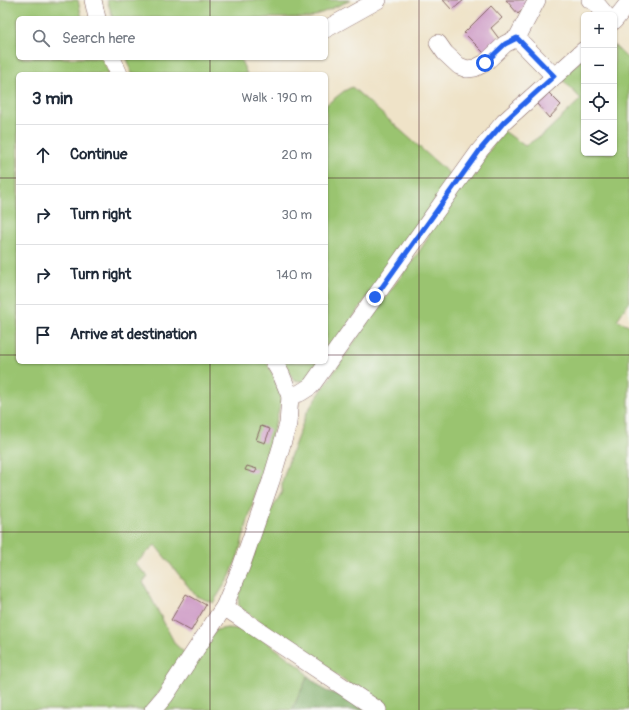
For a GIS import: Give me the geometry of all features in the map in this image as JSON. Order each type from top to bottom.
[{"type":"street","points":[[93,0],[97,16]]},
{"type":"street","points":[[328,28],[378,0]]},
{"type":"street","points":[[438,43],[445,54],[459,66],[467,69],[476,68],[485,63],[505,44],[517,38],[537,0]]},
{"type":"street","points":[[590,0],[595,2],[603,12]]},
{"type":"street","points":[[617,17],[629,2]]},
{"type":"street","points":[[517,38],[554,76]]},
{"type":"street","points":[[328,362],[480,150],[504,122],[581,53]]},
{"type":"street","points":[[113,60],[118,72]]},
{"type":"street","points":[[153,710],[165,696],[224,607],[241,567],[271,481],[288,424],[290,396],[275,364]]},
{"type":"street","points":[[290,396],[300,393],[311,386],[327,364]]},
{"type":"street","points":[[224,607],[378,710]]},
{"type":"green space","points":[[0,0],[78,0],[82,16],[16,16],[16,60],[102,60],[109,72],[16,72],[16,364],[267,364],[281,395],[280,406],[238,556],[230,576],[213,603],[196,596],[155,545],[135,564],[148,576],[143,582],[175,644],[187,655],[146,710],[0,710]]},
{"type":"green space","points":[[107,0],[351,0],[315,16],[112,16]]},
{"type":"green space","points":[[617,48],[629,60],[629,302],[617,320],[629,325],[629,710],[386,710],[239,607],[238,596],[254,555],[263,524],[282,492],[282,482],[307,412],[375,311],[414,259],[428,238],[431,228],[504,131],[525,146],[545,133],[581,99],[581,156],[617,156]]},
{"type":"green space","points":[[128,60],[241,60],[246,72],[131,72]]},
{"type":"green space","points":[[581,60],[581,99],[561,78]]},
{"type":"green space","points":[[352,87],[452,176],[328,353],[328,103],[344,91]]},
{"type":"green space","points":[[284,364],[320,364],[306,382],[294,380]]},
{"type":"green space","points":[[227,628],[241,629],[260,637],[302,668],[308,676],[292,710],[159,710],[216,630]]},
{"type":"green space","points":[[308,676],[326,691],[351,699],[367,710],[292,710]]},
{"type":"building","points":[[443,0],[464,0],[452,10]]},
{"type":"building","points":[[506,0],[528,0],[529,1],[518,14]]},
{"type":"building","points":[[491,6],[502,18],[491,28],[500,40],[485,54],[464,33]]},
{"type":"building","points":[[549,93],[561,105],[549,118],[537,104]]},
{"type":"building","points":[[261,426],[270,429],[265,443],[256,440]]},
{"type":"building","points":[[247,466],[257,469],[255,473],[245,470]]},
{"type":"building","points":[[186,594],[206,605],[191,631],[171,620]]},
{"type":"route","points":[[375,297],[480,150],[504,122],[554,76],[517,38],[505,44],[485,63]]}]
